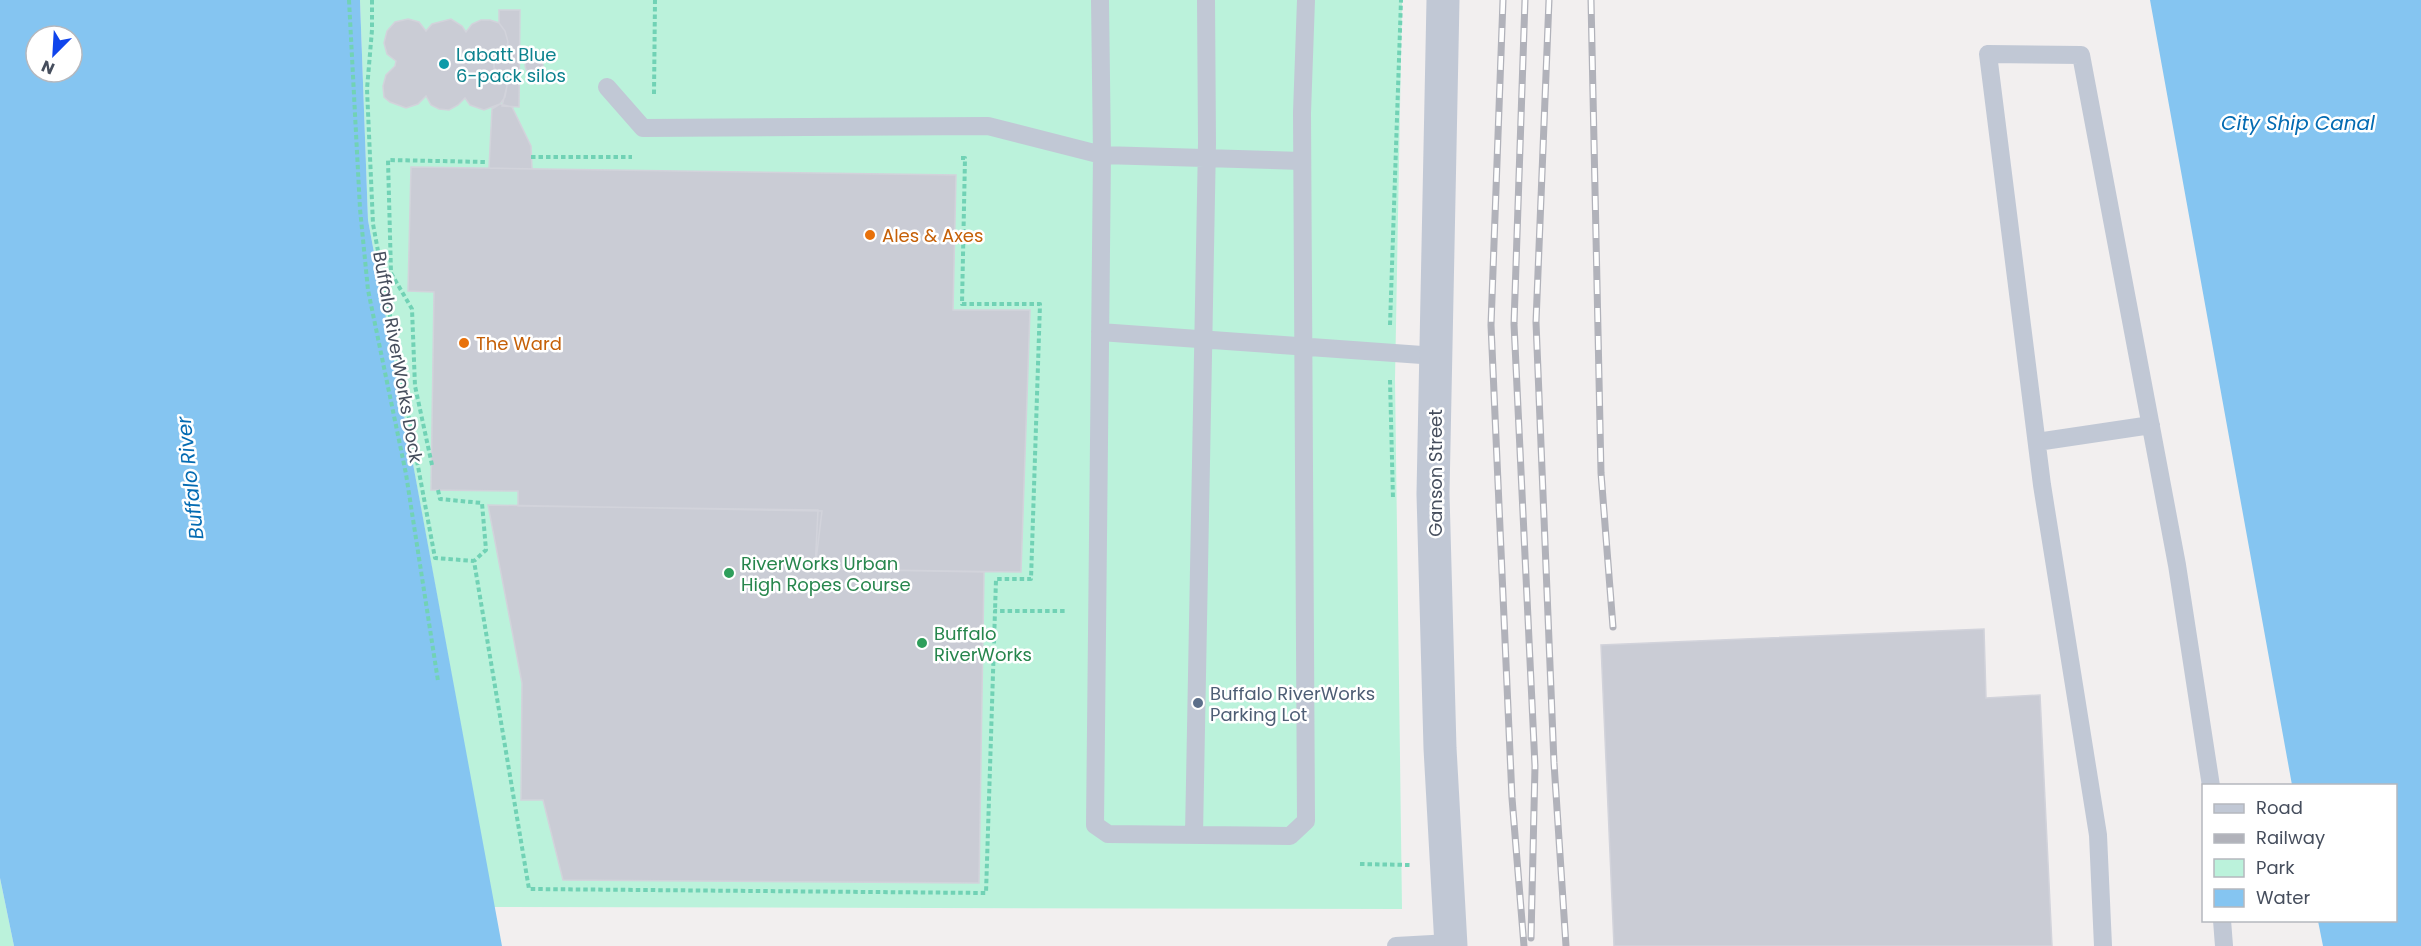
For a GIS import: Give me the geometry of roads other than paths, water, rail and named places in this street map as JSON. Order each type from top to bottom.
[{"type":"street","name":"Ganson Street","points":[[1443,0],[1433,494],[1440,748],[1450,944]]},
{"type":"lane","points":[[1100,0],[1102,155],[1095,825],[1108,834],[1290,836],[1306,820],[1302,160],[1306,0]]},
{"type":"lane","points":[[1194,835],[1206,157],[1206,0]]},
{"type":"lane","points":[[2103,946],[2098,835],[2037,442],[1988,54],[2081,55],[2179,577],[2211,784]]},
{"type":"lane","points":[[607,87],[643,128],[988,126],[1102,155],[1302,160]]},
{"type":"lane","points":[[1100,333],[1436,356]]},
{"type":"lane","points":[[2037,442],[2151,425]]},
{"type":"lane","points":[[2222,922],[2224,946]]},
{"type":"lane","points":[[1396,946],[1450,944]]},
{"type":"water","name":"Buffalo River","points":[[0,0],[360,0],[368,220],[502,946],[14,946],[0,878]]},
{"type":"water","name":"City Ship Canal","points":[[2150,0],[2421,0],[2421,946],[2323,946],[2318,922],[2397,922],[2397,784],[2292,784]]},
{"type":"railway","points":[[1503,0],[1491,325],[1512,798],[1524,946]]},
{"type":"railway","points":[[1525,0],[1514,324],[1535,766],[1531,938]]},
{"type":"railway","points":[[1549,0],[1536,322],[1554,763],[1566,946]]},
{"type":"railway","points":[[1591,0],[1601,473],[1613,627]]},
{"type":"place","name":"Labatt Blue 6-pack silos","points":[[444,64]]},
{"type":"place","name":"Ales & Axes","points":[[870,235]]},
{"type":"place","name":"The Ward","points":[[464,343]]},
{"type":"place","name":"RiverWorks Urban High Ropes Course","points":[[729,573]]},
{"type":"place","name":"Buffalo RiverWorks","points":[[922,643]]},
{"type":"place","name":"Buffalo RiverWorks Parking Lot","points":[[1198,703]]}]
